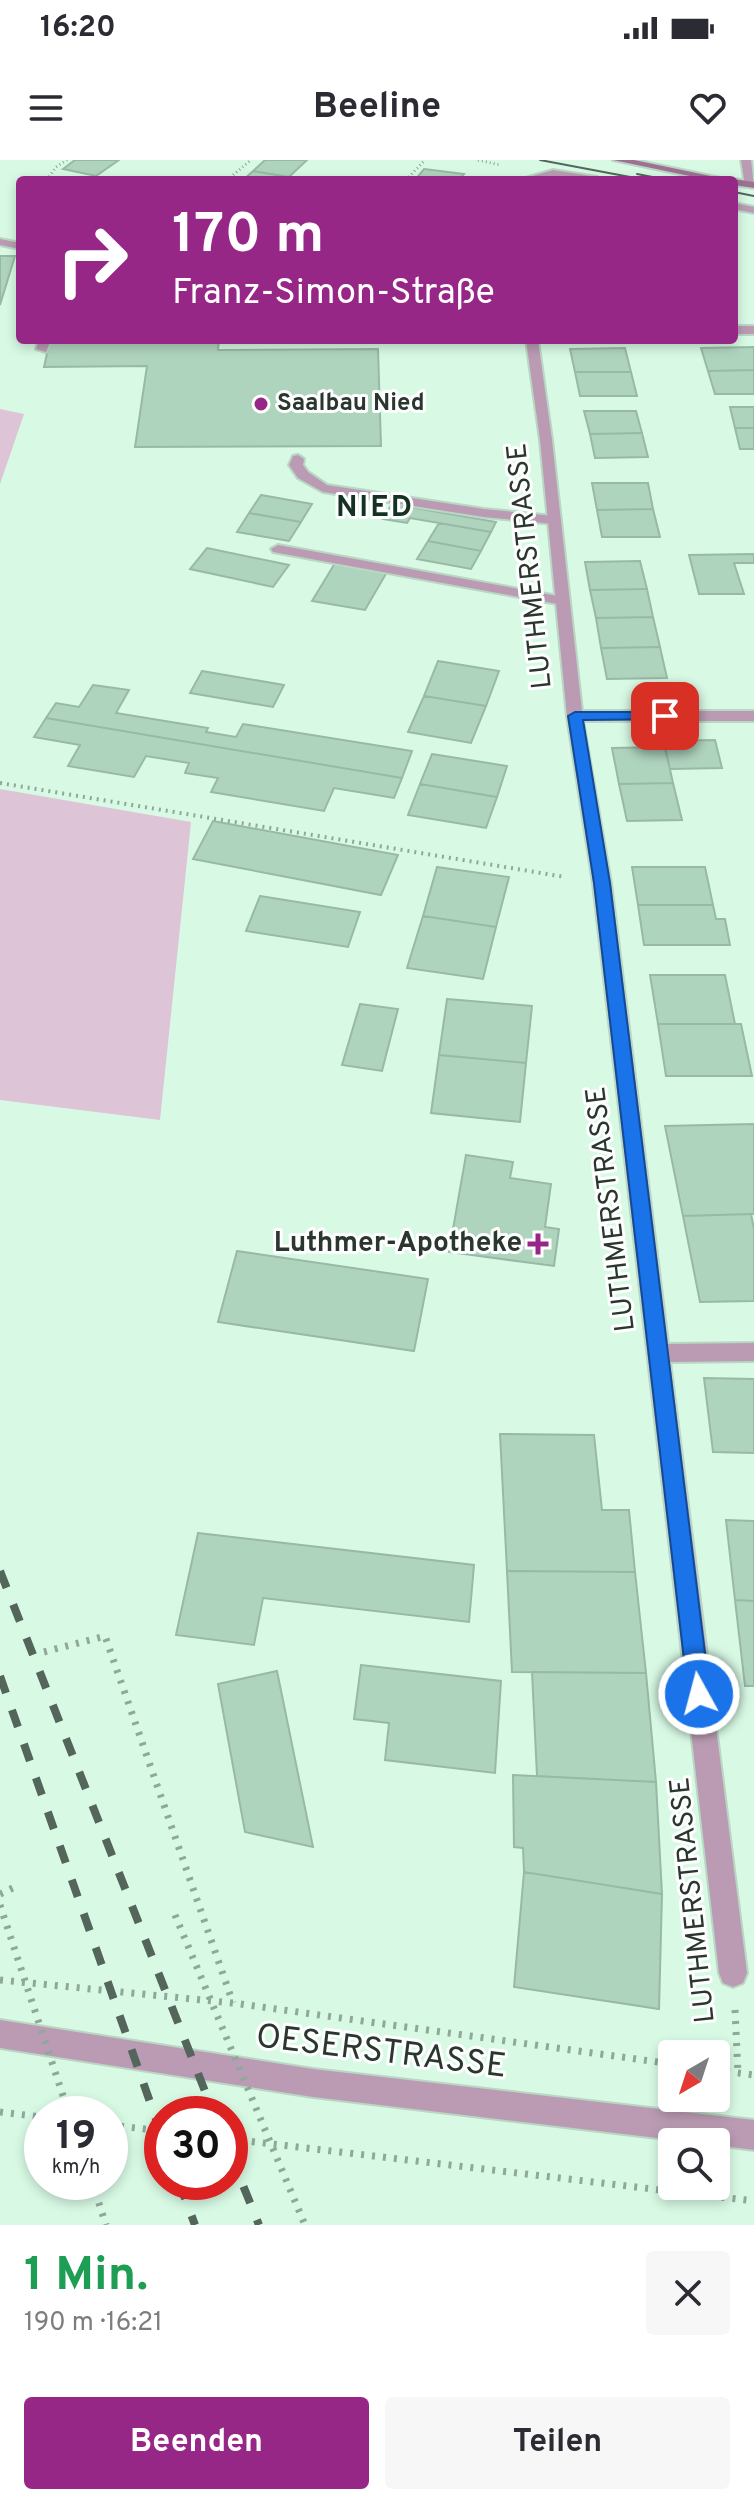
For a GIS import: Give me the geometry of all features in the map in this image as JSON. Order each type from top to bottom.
[{"type":"main road","points":[[618,160],[704,176]]},
{"type":"street","points":[[746,160],[752,185]]},
{"type":"street","points":[[536,176],[560,176]]},
{"type":"street","name":"LUTHMERSTRASSE","points":[[532,344],[575,716],[602,883],[733,1973]]},
{"type":"street","points":[[298,459],[296,465],[303,475],[323,488],[484,513],[554,520]]},
{"type":"street","points":[[278,549],[563,601]]},
{"type":"street","points":[[575,716],[754,716]]},
{"type":"street","points":[[658,1353],[754,1352]]},
{"type":"street","name":"OESERSTRASSE","points":[[0,2034],[313,2083],[754,2135]]},
{"type":"path","points":[[50,176],[67,160]]},
{"type":"path","points":[[232,176],[251,160]]},
{"type":"path","points":[[410,176],[425,160]]},
{"type":"path","points":[[0,783],[602,883]]},
{"type":"path","points":[[44,1652],[105,1636],[233,2003]]},
{"type":"path","points":[[0,1894],[17,1886]]},
{"type":"path","points":[[0,1905],[63,2096]]},
{"type":"path","points":[[175,1915],[305,2225]]},
{"type":"path","name":"LUTHMERSTRASSE","points":[[733,1973],[738,2073]]},
{"type":"path","points":[[0,1980],[233,2003],[658,2062]]},
{"type":"path","points":[[730,2072],[754,2075]]},
{"type":"path","points":[[0,2112],[24,2115]]},
{"type":"path","points":[[248,2141],[754,2201]]},
{"type":"path","points":[[98,2200],[106,2225]]},
{"type":"shaded area","points":[[0,409],[24,414],[0,484]]},
{"type":"shaded area","points":[[0,789],[191,822],[160,1120],[0,1100]]},
{"type":"building","points":[[75,160],[119,160],[96,176],[63,169]]},
{"type":"building","points":[[265,160],[307,160],[290,176],[253,171]]},
{"type":"building","points":[[424,169],[464,174],[462,176],[418,176]]},
{"type":"building","points":[[253,171],[283,176],[247,176]]},
{"type":"building","points":[[0,256],[15,256],[0,305]]},
{"type":"building","name":"Saalbau Nied","points":[[49,344],[219,344],[218,350],[378,349],[381,446],[135,447],[147,366],[44,367]]},
{"type":"building","points":[[754,347],[754,370],[708,371],[701,348]]},
{"type":"building","points":[[625,348],[631,372],[575,372],[570,349]]},
{"type":"building","points":[[754,370],[754,394],[715,394],[708,371]]},
{"type":"building","points":[[575,372],[631,372],[637,396],[580,396]]},
{"type":"building","points":[[730,407],[754,407],[754,428],[735,428]]},
{"type":"building","points":[[584,411],[636,411],[642,433],[590,434]]},
{"type":"building","points":[[735,428],[754,428],[754,449],[740,449]]},
{"type":"building","points":[[642,433],[648,457],[595,458],[590,434]]},
{"type":"building","points":[[592,483],[648,483],[653,509],[597,510]]},
{"type":"building","points":[[261,495],[312,504],[301,522],[249,513]]},
{"type":"building","points":[[392,504],[496,522],[491,532],[410,518],[407,523],[383,519]]},
{"type":"building","points":[[653,509],[660,537],[602,537],[597,510]]},
{"type":"building","points":[[249,513],[301,522],[289,541],[237,532]]},
{"type":"building","points":[[439,523],[491,532],[481,551],[428,541]]},
{"type":"building","points":[[428,541],[481,551],[471,569],[417,559]]},
{"type":"building","points":[[207,548],[289,565],[273,587],[190,569]]},
{"type":"building","points":[[754,554],[754,563],[734,563],[744,594],[699,594],[689,555]]},
{"type":"building","points":[[640,561],[647,589],[590,590],[585,562]]},
{"type":"building","points":[[335,563],[387,572],[365,610],[312,601]]},
{"type":"building","points":[[647,589],[653,617],[596,618],[590,590]]},
{"type":"building","points":[[653,617],[660,647],[601,648],[596,618]]},
{"type":"building","points":[[660,647],[667,678],[607,679],[601,648]]},
{"type":"building","points":[[438,661],[499,671],[486,706],[424,696]]},
{"type":"building","points":[[202,671],[284,685],[273,707],[190,693]]},
{"type":"building","points":[[93,685],[129,690],[116,713],[208,728],[206,732],[236,737],[243,724],[412,751],[402,778],[46,718],[56,703],[79,707]]},
{"type":"building","points":[[424,696],[486,706],[471,743],[408,732]]},
{"type":"building","points":[[46,718],[402,778],[394,798],[334,788],[324,811],[211,792],[218,778],[185,773],[189,763],[146,756],[134,777],[68,766],[80,745],[34,737]]},
{"type":"building","points":[[715,740],[722,768],[670,769],[663,741]]},
{"type":"building","points":[[665,747],[673,783],[619,784],[612,748]]},
{"type":"building","points":[[432,754],[507,766],[497,797],[420,784]]},
{"type":"building","points":[[673,783],[682,820],[627,821],[619,784]]},
{"type":"building","points":[[420,784],[497,797],[486,828],[408,815]]},
{"type":"building","points":[[213,821],[398,855],[381,895],[193,859]]},
{"type":"building","points":[[437,867],[509,877],[496,927],[423,916]]},
{"type":"building","points":[[632,867],[705,867],[713,905],[638,905]]},
{"type":"building","points":[[260,896],[360,912],[348,947],[246,931]]},
{"type":"building","points":[[638,905],[713,905],[716,919],[725,919],[730,945],[644,945]]},
{"type":"building","points":[[423,916],[496,927],[483,979],[407,968]]},
{"type":"building","points":[[650,975],[725,975],[735,1024],[658,1024]]},
{"type":"building","points":[[447,999],[532,1006],[526,1063],[439,1055]]},
{"type":"building","points":[[360,1004],[398,1009],[382,1071],[342,1065]]},
{"type":"building","points":[[658,1024],[741,1024],[752,1076],[666,1076]]},
{"type":"building","points":[[439,1055],[526,1063],[520,1122],[431,1113]]},
{"type":"building","points":[[754,1124],[754,1214],[683,1216],[665,1126]]},
{"type":"building","points":[[466,1155],[513,1162],[510,1178],[551,1184],[545,1227],[559,1229],[554,1266],[449,1252]]},
{"type":"building","points":[[751,1214],[754,1229],[754,1301],[700,1302],[683,1216]]},
{"type":"building","points":[[237,1251],[428,1279],[414,1351],[218,1322]]},
{"type":"building","points":[[704,1378],[754,1379],[754,1453],[713,1452]]},
{"type":"building","points":[[500,1434],[594,1435],[602,1510],[629,1510],[635,1572],[507,1571]]},
{"type":"building","points":[[726,1520],[754,1521],[754,1601],[735,1600]]},
{"type":"building","points":[[198,1533],[474,1565],[469,1622],[263,1598],[254,1645],[176,1635]]},
{"type":"building","points":[[507,1571],[635,1572],[646,1673],[512,1672]]},
{"type":"building","points":[[735,1600],[754,1601],[754,1686],[745,1686]]},
{"type":"building","points":[[361,1665],[501,1681],[495,1773],[385,1760],[389,1723],[354,1719]]},
{"type":"building","points":[[277,1671],[313,1847],[245,1832],[218,1684]]},
{"type":"building","points":[[532,1672],[646,1673],[656,1782],[537,1776]]},
{"type":"building","points":[[513,1775],[656,1782],[662,1894],[524,1872],[523,1848],[514,1847]]},
{"type":"building","points":[[524,1872],[662,1894],[659,2009],[514,1987]]},
{"type":"tram line","points":[[540,160],[625,176]]},
{"type":"tram line","points":[[637,174],[647,176]]},
{"type":"tram line","points":[[738,193],[754,196]]},
{"type":"railway","points":[[0,1571],[207,2096]]},
{"type":"railway","points":[[0,1676],[148,2096]]},
{"type":"railway","points":[[248,2198],[259,2225]]},
{"type":"railway","points":[[186,2200],[195,2225]]},
{"type":"place","name":"Saalbau Nied","points":[[261,404]]},
{"type":"place","name":"Luthmer-Apotheke","points":[[538,1244]]},
{"type":"district","name":"NIED","points":[[375,508]]},
{"type":"route","points":[[665,716],[575,716],[602,883],[699,1694]]}]
